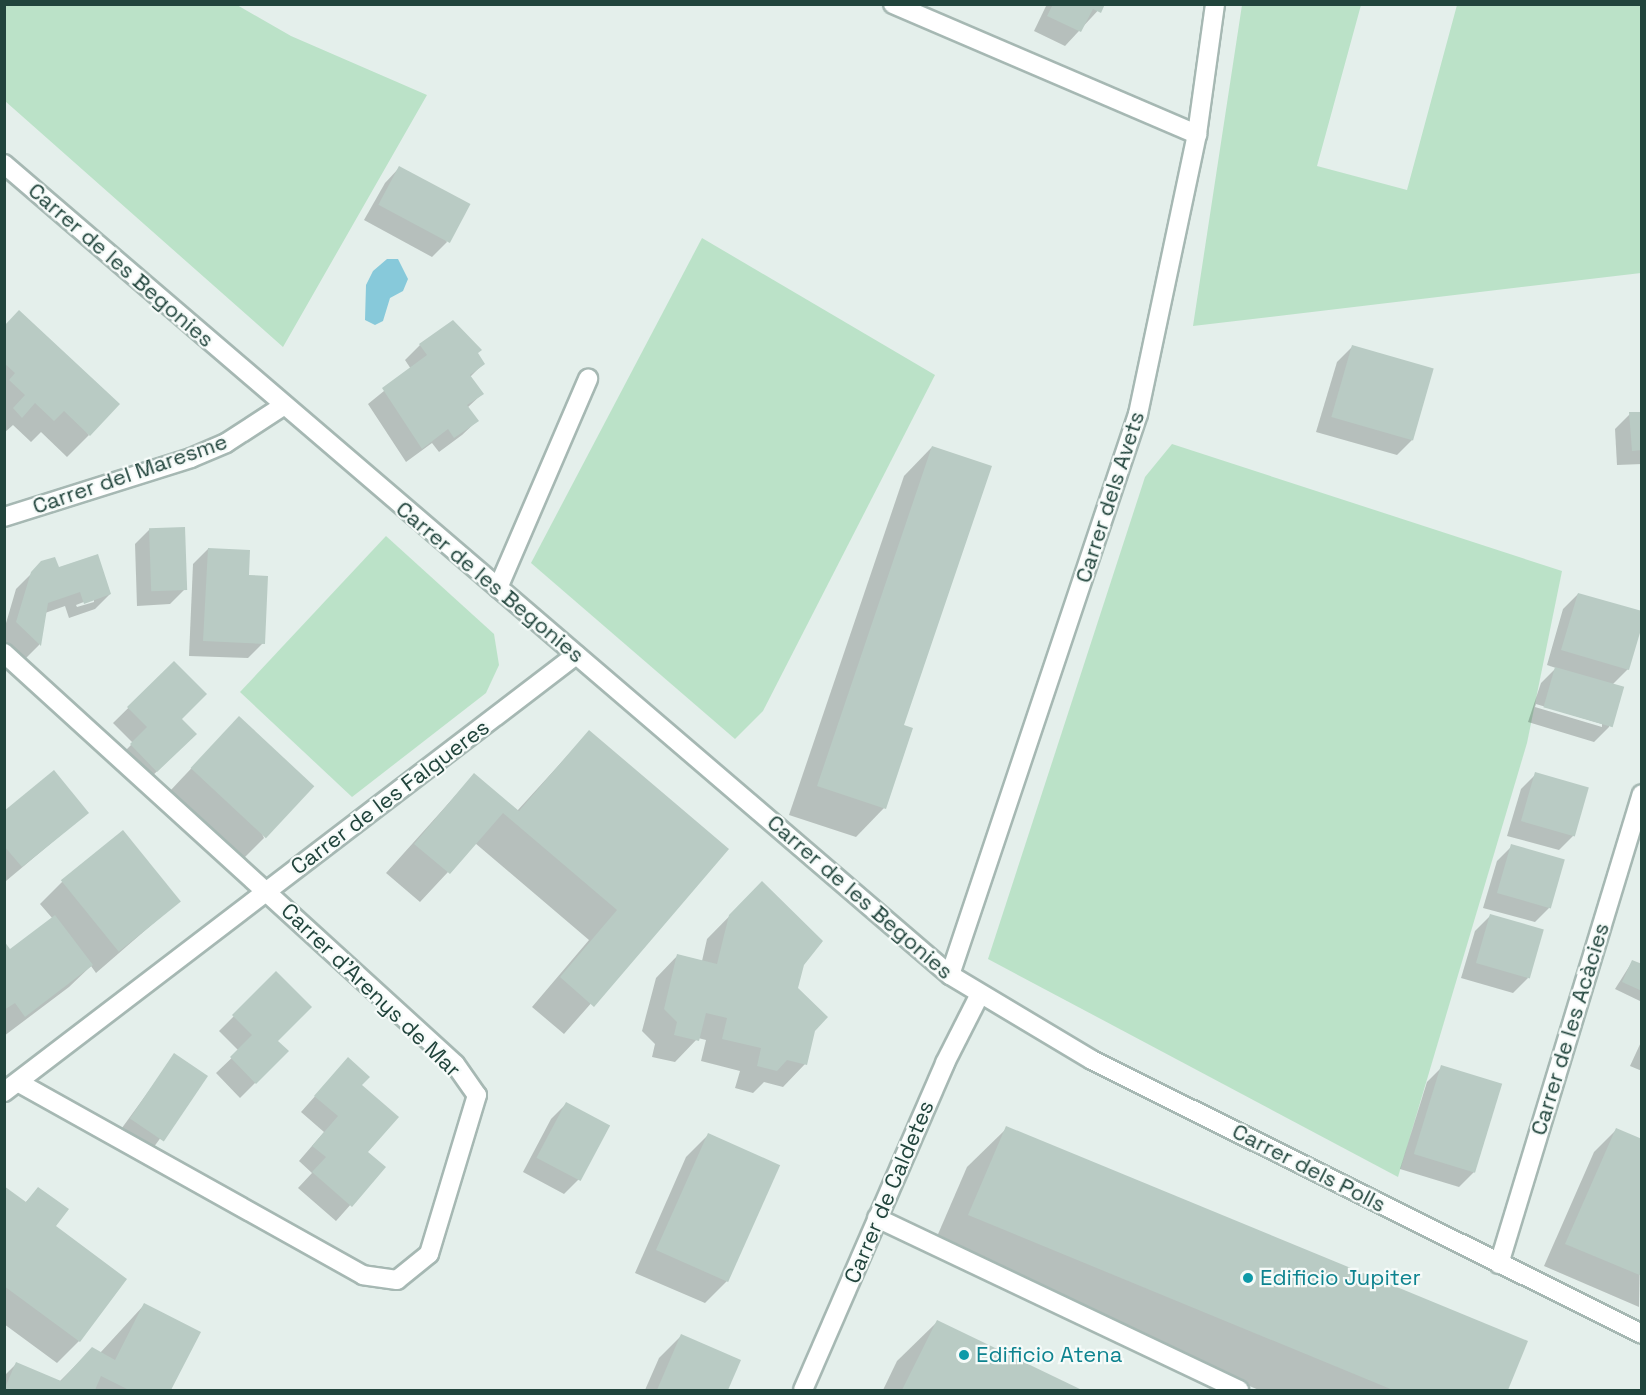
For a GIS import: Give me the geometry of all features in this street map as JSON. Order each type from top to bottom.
[{"type":"street","points":[[893,4],[1197,134]]},
{"type":"street","name":"Carrer dels Avets","points":[[950,975],[1138,414],[1197,134],[1215,4]]},
{"type":"street","name":"Carrer de les Begonies","points":[[4,164],[283,406],[950,975],[979,996]]},
{"type":"street","points":[[498,588],[588,379]]},
{"type":"street","name":"Carrer del Maresme","points":[[4,517],[191,458],[226,443],[283,406]]},
{"type":"street","name":"Carrer d'Arenys de Mar","points":[[4,653],[455,1064],[477,1095],[429,1254],[397,1280],[363,1275],[11,1087]]},
{"type":"street","name":"Carrer de les Falgueres","points":[[11,1087],[576,655]]},
{"type":"street","name":"Carrer de les Acàcies","points":[[1499,1264],[1641,794]]},
{"type":"street","name":"Carrer dels Polls","points":[[979,996],[1092,1060],[1641,1334]]},
{"type":"street","name":"Carrer de Caldetes","points":[[803,1390],[945,1063],[979,996]]},
{"type":"street","points":[[877,1218],[1190,1371],[1239,1390]]},
{"type":"green space","points":[[5,4],[237,5],[291,36],[427,95],[283,347],[5,101]]},
{"type":"green space","points":[[1242,5],[1361,5],[1317,166],[1407,190],[1457,5],[1641,5],[1641,273],[1193,326]]},
{"type":"green space","points":[[702,238],[935,375],[763,711],[735,739],[531,563]]},
{"type":"green space","points":[[1172,444],[1562,571],[1527,743],[1398,1177],[988,959],[1145,477]]},
{"type":"green space","points":[[386,536],[494,634],[499,665],[486,693],[352,797],[240,692]]},
{"type":"water","points":[[387,259],[398,259],[408,279],[403,291],[390,298],[383,321],[375,325],[365,320],[366,285],[373,271]]},
{"type":"building","points":[[1053,4],[1105,4],[1101,13],[1093,9],[1081,32],[1047,16]]},
{"type":"building","points":[[399,166],[471,204],[450,243],[378,205]]},
{"type":"building","points":[[19,310],[120,404],[90,436],[64,411],[54,421],[35,403],[22,418],[13,408],[25,395],[9,380],[15,373],[4,363],[4,326]]},
{"type":"building","points":[[453,320],[482,350],[478,353],[485,364],[470,375],[484,394],[467,405],[479,421],[454,438],[448,429],[422,449],[382,388],[427,355],[419,344]]},
{"type":"building","points":[[1352,345],[1434,368],[1413,441],[1331,417]]},
{"type":"building","points":[[1629,412],[1642,412],[1642,450],[1632,451]]},
{"type":"building","points":[[932,446],[992,466],[904,725],[913,728],[886,809],[817,786]]},
{"type":"building","points":[[185,527],[187,590],[151,591],[149,528]]},
{"type":"building","points":[[208,548],[250,550],[249,575],[268,576],[265,644],[203,641]]},
{"type":"building","points":[[98,554],[111,594],[84,604],[80,592],[48,603],[41,646],[16,622],[31,572],[41,561],[55,557],[59,567]]},
{"type":"building","points":[[1578,593],[1642,611],[1642,626],[1629,670],[1561,650]]},
{"type":"building","points":[[174,661],[207,694],[182,719],[197,734],[157,772],[130,744],[147,727],[127,707]]},
{"type":"building","points":[[1555,667],[1624,687],[1613,727],[1543,707]]},
{"type":"building","points":[[239,716],[314,786],[266,838],[191,768]]},
{"type":"building","points":[[589,730],[729,849],[594,1007],[560,977],[617,910],[503,813],[450,874],[414,844],[474,773],[519,811]]},
{"type":"building","points":[[54,770],[89,813],[22,867],[4,846],[4,811]]},
{"type":"building","points":[[1535,772],[1589,787],[1575,836],[1521,821]]},
{"type":"building","points":[[123,830],[181,901],[119,952],[61,880]]},
{"type":"building","points":[[1511,844],[1565,859],[1551,908],[1497,893]]},
{"type":"building","points":[[762,881],[823,941],[804,965],[798,988],[828,1017],[815,1031],[807,1065],[787,1060],[777,1071],[757,1066],[761,1048],[722,1039],[727,1018],[706,1013],[699,1041],[674,1035],[677,1022],[664,1009],[677,954],[717,964],[729,915]]},
{"type":"building","points":[[1490,914],[1544,929],[1530,978],[1476,963]]},
{"type":"building","points":[[55,915],[93,965],[25,1017],[15,1003],[4,1010],[4,941],[10,949]]},
{"type":"building","points":[[1632,960],[1642,964],[1642,991],[1622,982]]},
{"type":"building","points":[[276,971],[312,1007],[278,1041],[289,1051],[256,1084],[230,1057],[252,1035],[232,1015]]},
{"type":"building","points":[[174,1053],[208,1076],[164,1141],[130,1118]]},
{"type":"building","points":[[348,1057],[370,1077],[362,1085],[399,1117],[368,1152],[386,1167],[352,1207],[312,1172],[326,1157],[312,1146],[338,1116],[314,1096]]},
{"type":"building","points":[[1441,1065],[1502,1084],[1475,1173],[1414,1154]]},
{"type":"building","points":[[566,1102],[610,1125],[581,1181],[536,1158]]},
{"type":"building","name":"Edificio Jupiter","points":[[1006,1126],[1528,1341],[1508,1390],[1393,1390],[968,1215]]},
{"type":"building","points":[[1616,1128],[1642,1139],[1642,1276],[1565,1244]]},
{"type":"building","points":[[708,1133],[780,1165],[728,1282],[656,1250]]},
{"type":"building","points":[[4,1186],[26,1202],[38,1187],[69,1209],[56,1226],[127,1279],[80,1342],[4,1286]]},
{"type":"building","points":[[144,1303],[201,1332],[171,1390],[129,1390],[101,1376],[95,1390],[4,1390],[16,1362],[61,1381],[92,1347],[115,1360]]},
{"type":"building","name":"Edificio Atena","points":[[937,1320],[1082,1390],[902,1390]]},
{"type":"building","points":[[681,1334],[741,1360],[728,1390],[657,1390]]},
{"type":"place","name":"Edificio Jupiter","points":[[1248,1278]]},
{"type":"place","name":"Edificio Atena","points":[[964,1355]]}]
